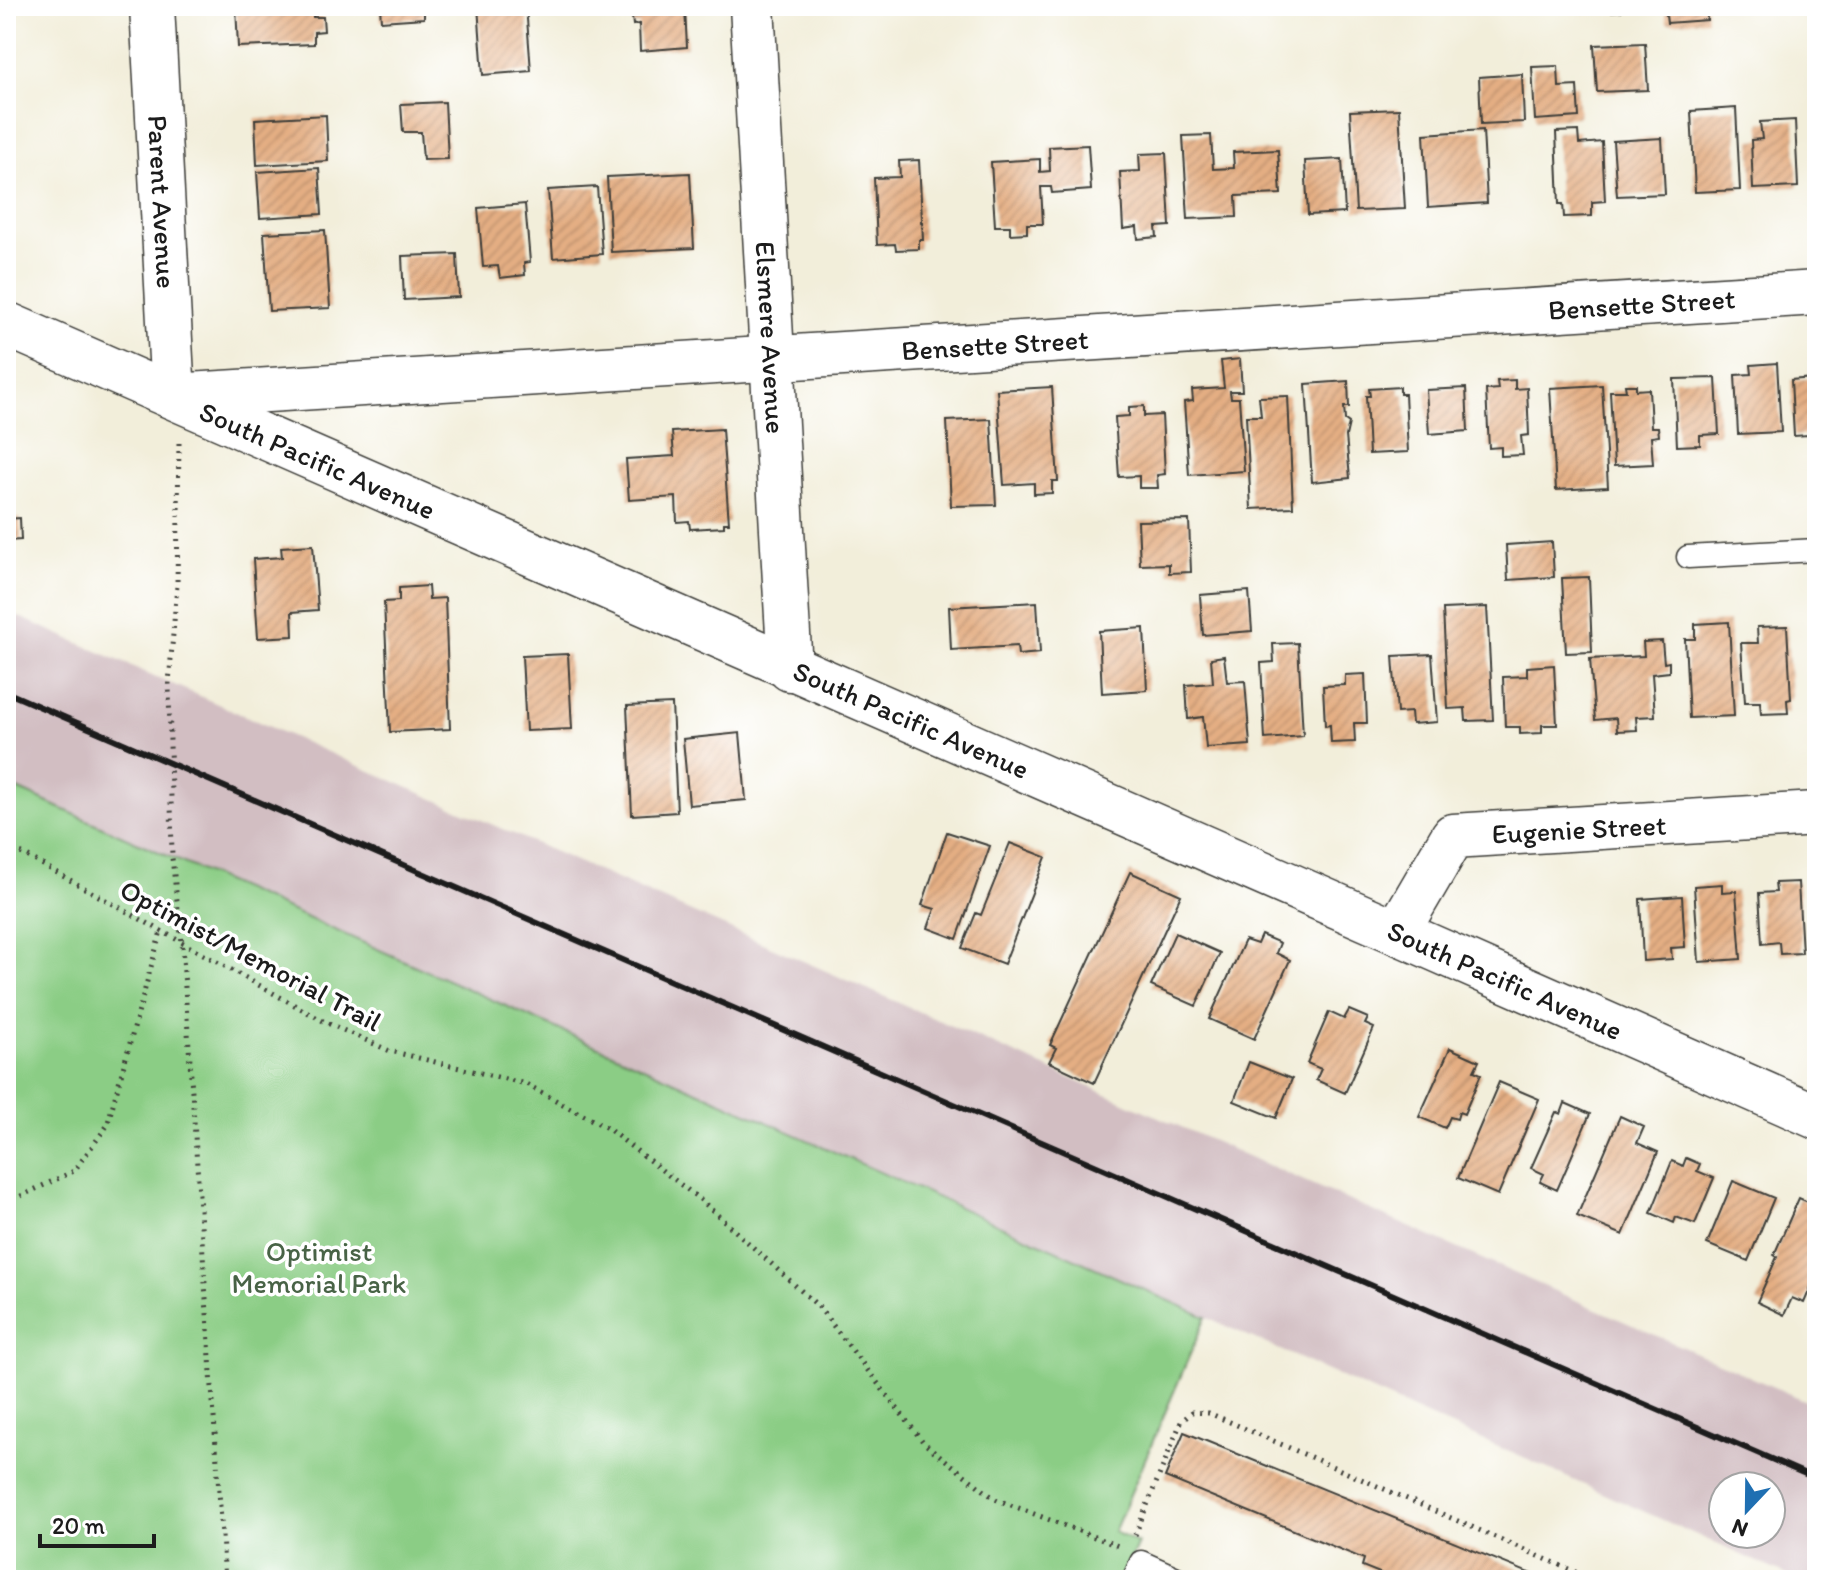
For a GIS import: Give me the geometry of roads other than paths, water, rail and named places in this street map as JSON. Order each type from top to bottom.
[{"type":"street","name":"Parent Avenue","points":[[152,6],[176,416]]},
{"type":"street","name":"Elsmere Avenue","points":[[752,6],[790,669]]},
{"type":"street","name":"Bensette Street","points":[[176,416],[772,359],[1817,293]]},
{"type":"street","name":"South Pacific Avenue","points":[[6,324],[176,416],[790,669],[1817,1117]]},
{"type":"street","name":"Eugenie Street","points":[[1397,932],[1453,836],[1817,814]]},
{"type":"lane","points":[[1688,557],[1817,550]]},
{"type":"lane","points":[[1133,1580],[1141,1562],[1181,1580]]},
{"type":"railway","points":[[6,692],[1817,1479]]},
{"type":"park label","name":"Optimist Memorial Park","points":[[319,1267]]}]
